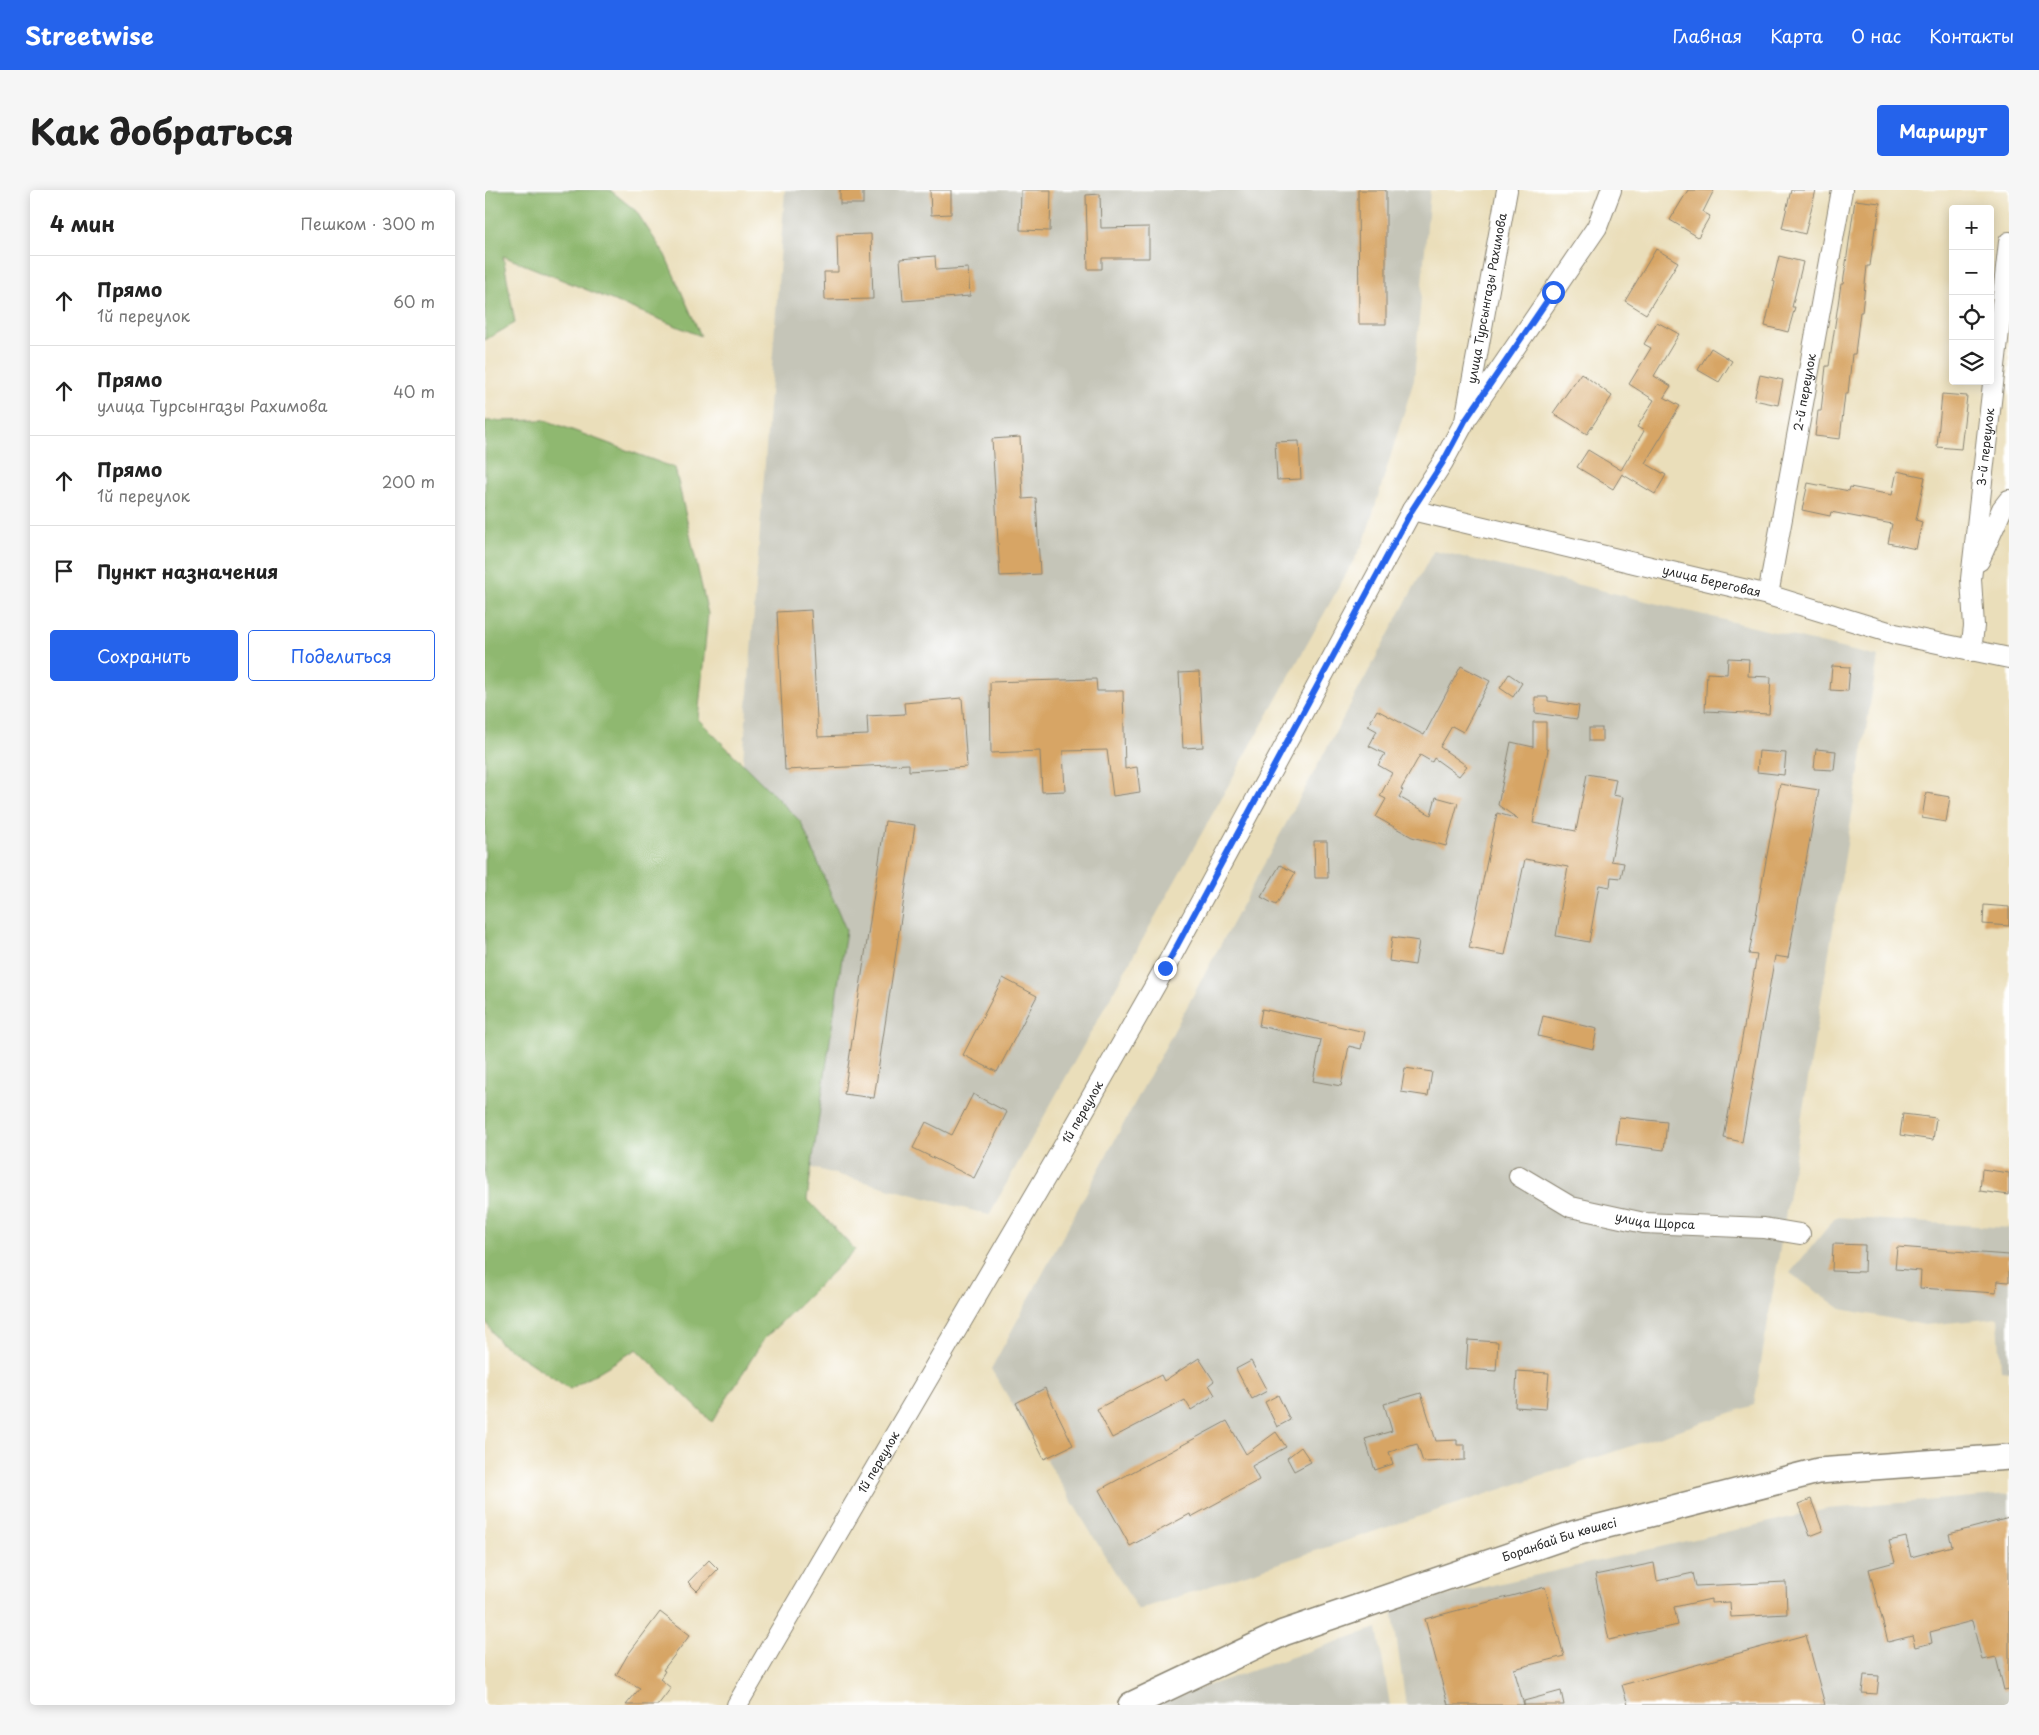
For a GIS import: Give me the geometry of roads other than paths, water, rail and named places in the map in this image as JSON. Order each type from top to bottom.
[{"type":"main road","name":"Боранбай Би көшесі","points":[[1131,1705],[1283,1633],[1576,1533],[1818,1471],[2009,1457]]},
{"type":"street","name":"улица Турсынгазы Рахимова","points":[[1412,510],[1443,462],[1465,421],[1507,190]]},
{"type":"street","points":[[1465,421],[1597,227],[1611,190]]},
{"type":"street","name":"2-й переулок","points":[[1768,595],[1842,190]]},
{"type":"street","name":"3-й переулок","points":[[1971,652],[1974,626],[1971,579],[2009,242]]},
{"type":"street","points":[[1971,579],[2003,509],[2009,500]]},
{"type":"street","name":"улица Береговая","points":[[1412,510],[1768,595],[1895,634],[1971,652],[2009,658]]},
{"type":"street","name":"1й переулок","points":[[737,1705],[1058,1156],[1160,976],[1412,510]]},
{"type":"street","name":"улица Щорса","points":[[1519,1176],[1571,1207],[1644,1223],[1764,1228],[1800,1234]]}]
